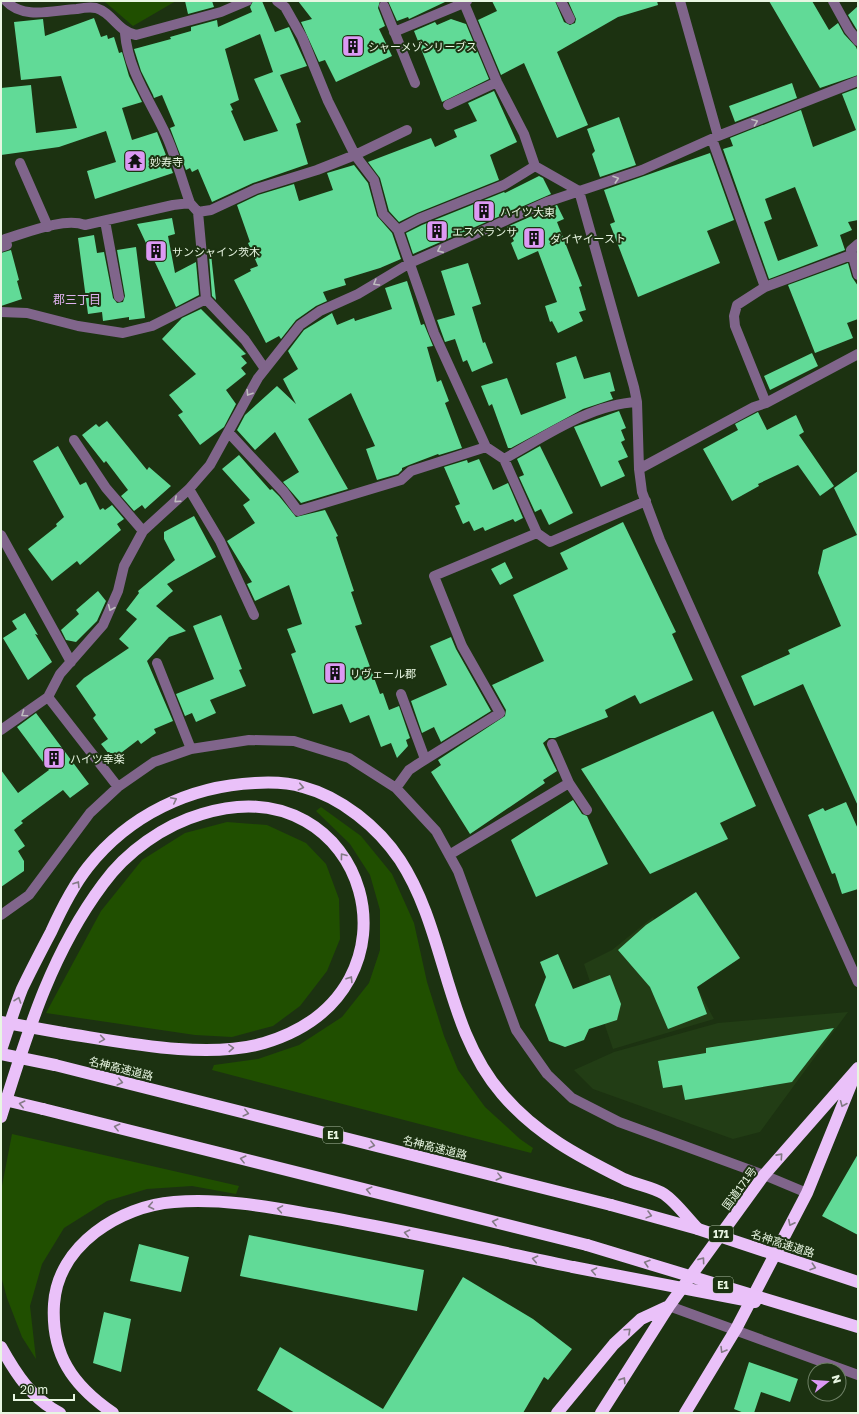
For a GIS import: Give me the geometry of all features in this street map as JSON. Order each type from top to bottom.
[{"type":"highway","points":[[1,1050],[21,991],[64,905],[88,867],[116,839],[153,812],[180,797],[214,787],[276,782],[304,787],[329,797],[354,812],[377,832],[399,858],[416,887],[467,1039],[483,1068],[501,1093],[524,1118],[551,1140],[627,1180],[664,1194],[698,1229]]},
{"type":"highway","points":[[1,1022],[63,1032],[177,1049],[234,1049],[263,1043],[293,1032],[311,1021],[337,999],[354,974],[363,946],[365,916],[359,887],[347,860],[328,837],[307,821],[280,810],[248,806],[217,809],[184,819],[156,836],[128,856],[104,882],[85,910],[59,955],[36,1008],[1,1117]]},
{"type":"highway","name":"名神高速道路","points":[[1,1054],[55,1065],[611,1205],[698,1229],[858,1282]]},
{"type":"highway","name":"国道171号","points":[[601,1413],[669,1306],[764,1175],[858,1068],[807,1192],[736,1329],[685,1413]]},
{"type":"highway","name":"E1","points":[[1,1099],[588,1245],[858,1327]]},
{"type":"highway","points":[[113,1413],[84,1389],[67,1368],[57,1346],[53,1322],[55,1296],[65,1267],[83,1243],[107,1224],[138,1209],[172,1202],[211,1200],[268,1207],[341,1220],[825,1316]]},
{"type":"highway","points":[[557,1413],[614,1344],[641,1319],[669,1306]]},
{"type":"highway","points":[[1,1347],[26,1386],[48,1407],[60,1413]]},
{"type":"street","points":[[6,1],[10,6],[25,13],[96,8],[112,18],[125,33],[126,49],[145,97],[166,135],[190,203],[198,212],[206,300],[245,340],[265,369]]},
{"type":"street","points":[[125,33],[136,35],[221,12],[247,1]]},
{"type":"street","points":[[561,1],[570,19]]},
{"type":"street","points":[[680,1],[715,137],[765,287]]},
{"type":"street","points":[[833,1],[849,30],[858,41]]},
{"type":"street","points":[[394,32],[464,2],[497,82],[524,134],[535,166],[579,191],[637,402],[639,469],[642,492],[663,548],[858,982]]},
{"type":"street","points":[[285,3],[302,37],[328,101],[356,155],[374,180],[383,214],[398,230],[434,333],[486,447],[504,459],[537,533],[550,542],[646,501]]},
{"type":"street","points":[[384,6],[415,83]]},
{"type":"street","points":[[1,730],[48,697],[60,674],[104,625],[118,591],[124,566],[143,532],[189,489],[210,465],[229,433],[245,400],[265,369],[300,325],[320,311],[358,294],[410,263],[547,202],[642,170],[715,137],[858,81]]},
{"type":"street","points":[[448,105],[497,82]]},
{"type":"street","points":[[198,212],[211,210],[256,189],[317,170],[356,155],[407,130]]},
{"type":"street","points":[[20,163],[48,227]]},
{"type":"street","points":[[398,230],[419,219],[504,185],[535,166]]},
{"type":"street","points":[[1,247],[7,245],[5,239],[48,227],[76,222],[85,225],[173,205],[190,203]]},
{"type":"street","points":[[105,220],[119,297]]},
{"type":"street","points":[[858,244],[851,250],[851,255],[858,275]]},
{"type":"street","points":[[766,403],[735,326],[734,316],[737,305],[765,287],[851,255]]},
{"type":"street","points":[[1,312],[27,313],[78,326],[123,333],[152,326],[206,300]]},
{"type":"street","points":[[639,469],[754,407],[766,403],[858,354]]},
{"type":"street","points":[[504,459],[575,419],[625,402],[637,402]]},
{"type":"street","points":[[229,433],[284,492],[298,511],[401,480],[410,471],[486,447]]},
{"type":"street","points":[[74,440],[106,488],[143,532]]},
{"type":"street","points":[[189,489],[220,541],[254,615]]},
{"type":"street","points":[[396,788],[409,770],[500,713],[462,646],[434,576],[537,533]]},
{"type":"street","points":[[1,535],[71,662]]},
{"type":"street","points":[[157,663],[191,749]]},
{"type":"street","points":[[401,694],[425,759]]},
{"type":"street","points":[[48,697],[118,787]]},
{"type":"street","points":[[1,915],[29,895],[90,813],[118,787],[154,762],[191,749],[249,740],[294,741],[348,758],[396,788],[436,831],[458,871],[516,1030],[547,1074],[572,1098],[619,1122],[807,1192]]},
{"type":"street","points":[[552,744],[569,783],[587,810]]},
{"type":"street","points":[[449,855],[569,783]]},
{"type":"street","points":[[669,1306],[736,1329],[858,1376]]},
{"type":"shaded area","points":[[99,1],[176,1],[133,26],[105,2]]},
{"type":"shaded area","points":[[321,807],[361,836],[392,874],[414,923],[427,982],[444,1036],[458,1070],[485,1107],[520,1139],[533,1148],[531,1153],[212,1070],[214,1065],[258,1059],[299,1045],[342,1017],[369,983],[380,950],[380,910],[370,875],[350,844],[316,811]]},
{"type":"shaded area","points":[[227,822],[267,825],[306,843],[326,864],[339,899],[340,939],[327,971],[300,1006],[273,1026],[232,1037],[195,1035],[46,1013],[101,911],[142,860],[185,833]]},
{"type":"shaded area","points":[[653,917],[686,967],[714,1019],[613,1049],[584,964],[612,950]]},
{"type":"shaded area","points":[[848,1012],[760,1132],[733,1139],[593,1089],[574,1070],[614,1052],[718,1023]]},
{"type":"shaded area","points":[[12,1134],[239,1186],[236,1194],[192,1186],[147,1189],[107,1201],[64,1228],[42,1264],[30,1306],[36,1359],[22,1337],[7,1298],[1,1276],[1,1191]]},
{"type":"building","points":[[185,1],[212,1],[214,7],[188,14]]},
{"type":"building","points":[[253,1],[262,1],[275,32],[289,27],[307,66],[280,75],[301,122],[296,124],[308,164],[253,183],[212,202],[198,169],[192,172],[190,168],[186,170],[170,128],[175,126],[162,95],[154,98],[141,71],[134,49],[171,39],[170,37],[191,31],[191,27],[217,20],[218,27],[252,12],[250,7]],"holes":[[[260,34],[273,72],[254,79],[278,131],[244,141],[231,111],[233,110],[230,104],[239,100],[225,49]]]},
{"type":"building","name":"シャーメゾンリーブス","points":[[298,1],[380,1],[378,8],[385,26],[379,29],[392,56],[336,82],[325,60],[319,62],[301,22],[312,19]]},
{"type":"building","points":[[388,1],[445,2],[409,19],[408,17],[397,21]]},
{"type":"building","points":[[492,1],[555,1],[564,22],[570,25],[575,23],[576,19],[568,1],[657,1],[658,5],[618,17],[557,52],[588,125],[557,138],[524,63],[501,75],[478,20],[497,11]]},
{"type":"building","points":[[769,1],[812,1],[829,30],[838,23],[844,34],[856,47],[858,52],[858,75],[820,88]]},
{"type":"building","points":[[858,6],[858,29],[857,30],[848,15]]},
{"type":"building","points":[[94,18],[101,37],[107,35],[108,39],[114,37],[119,53],[122,52],[129,76],[142,102],[122,108],[132,140],[157,132],[173,173],[95,199],[87,171],[116,162],[106,131],[59,147],[1,155],[1,88],[31,85],[36,133],[77,128],[61,76],[21,80],[14,22],[43,19],[45,36]]},
{"type":"building","points":[[451,19],[466,24],[489,79],[442,102],[414,31],[435,22],[437,25]]},
{"type":"building","points":[[792,83],[797,98],[735,122],[729,106]]},
{"type":"building","points":[[858,88],[858,220],[848,222],[852,230],[840,235],[845,250],[769,279],[723,149],[733,146],[730,138],[801,110],[813,147],[856,130],[842,94]],"holes":[[[795,187],[818,246],[778,261],[764,222],[772,219],[765,199]]]},
{"type":"building","points":[[494,91],[517,142],[490,155],[499,180],[417,213],[399,222],[389,211],[380,178],[368,162],[431,138],[435,147],[457,137],[454,130],[477,121],[468,103]]},
{"type":"building","points":[[619,117],[636,165],[600,177],[592,154],[595,151],[587,129]]},
{"type":"building","points":[[710,153],[734,220],[707,231],[720,263],[638,297],[610,224],[615,222],[604,190]]},
{"type":"building","points":[[354,165],[368,183],[377,216],[392,233],[401,259],[380,268],[344,279],[346,285],[323,292],[327,301],[316,306],[296,320],[281,339],[279,336],[266,343],[234,280],[251,271],[250,269],[258,266],[248,243],[250,242],[237,205],[258,195],[294,184],[299,201],[333,190],[327,173]]},
{"type":"building","points":[[539,176],[543,178],[551,194],[413,254],[406,233],[422,225],[504,192],[505,193]]},
{"type":"building","points":[[557,205],[564,219],[557,222],[582,286],[579,287],[586,310],[579,312],[583,321],[558,333],[552,321],[550,322],[545,306],[557,302],[538,251],[518,260],[511,243],[514,241],[507,227]]},
{"type":"building","points":[[172,218],[175,234],[168,236],[175,273],[196,262],[199,295],[176,307],[137,224]]},
{"type":"building","points":[[94,235],[97,253],[104,252],[113,298],[117,303],[123,302],[125,296],[117,250],[136,247],[145,318],[129,320],[129,317],[103,321],[102,312],[88,314],[78,238]]},
{"type":"building","points":[[11,250],[19,280],[17,281],[22,299],[1,306],[1,253]]},
{"type":"building","points":[[211,254],[216,300],[212,296],[209,256]]},
{"type":"building","points":[[468,263],[481,304],[472,307],[483,343],[485,342],[493,363],[472,372],[467,360],[463,362],[455,339],[445,342],[437,320],[455,315],[441,271]]},
{"type":"building","points":[[848,263],[852,277],[858,286],[858,319],[847,323],[853,338],[815,353],[788,285]]},
{"type":"building","points":[[407,281],[421,325],[424,324],[433,346],[427,347],[437,382],[441,380],[449,401],[445,403],[462,448],[439,455],[438,454],[402,468],[398,474],[377,480],[366,449],[375,446],[351,393],[308,419],[348,489],[301,503],[283,482],[299,472],[275,432],[255,450],[237,430],[245,415],[277,386],[296,404],[283,379],[298,369],[288,351],[304,330],[332,313],[337,325],[354,318],[355,321],[392,309],[385,288]]},
{"type":"building","points":[[201,309],[246,354],[241,356],[247,363],[241,368],[246,374],[226,390],[236,404],[224,427],[200,445],[178,415],[183,412],[169,395],[196,374],[162,339],[182,318]]},
{"type":"building","points":[[812,353],[818,366],[770,390],[764,376]]},
{"type":"building","points":[[576,356],[584,379],[610,372],[615,391],[610,392],[613,399],[583,409],[511,448],[508,448],[492,404],[489,406],[481,386],[507,378],[521,415],[566,398],[556,363]]},
{"type":"building","points":[[619,411],[626,428],[621,430],[625,440],[621,442],[628,457],[618,461],[625,476],[601,487],[574,427]]},
{"type":"building","points":[[758,412],[767,430],[796,415],[804,432],[799,435],[834,486],[820,496],[798,465],[758,484],[759,486],[732,501],[703,449],[738,430],[735,424]]},
{"type":"building","points":[[107,421],[147,470],[149,467],[171,486],[145,509],[142,505],[134,511],[121,496],[128,490],[106,461],[104,463],[82,435],[96,424],[99,427]]},
{"type":"building","points":[[58,446],[80,485],[86,482],[100,510],[103,508],[105,510],[112,505],[124,519],[117,524],[121,530],[80,565],[77,561],[52,581],[28,549],[57,526],[56,524],[64,517],[33,461]]},
{"type":"building","points":[[540,446],[573,513],[549,525],[541,509],[535,512],[519,477],[524,475],[517,459]]},
{"type":"building","points":[[239,455],[270,490],[272,489],[279,496],[296,517],[325,510],[338,536],[336,537],[354,591],[351,592],[362,624],[355,626],[380,694],[383,693],[389,710],[399,706],[410,738],[406,740],[408,746],[397,758],[391,743],[381,747],[369,715],[350,723],[342,704],[313,714],[291,654],[296,652],[287,629],[302,624],[289,585],[255,601],[247,584],[252,582],[227,541],[255,523],[243,505],[250,500],[222,469]]},
{"type":"building","points":[[479,459],[493,490],[508,483],[523,518],[515,522],[513,519],[485,531],[483,527],[474,531],[469,521],[463,524],[455,506],[460,504],[444,467],[467,460],[468,463]]},
{"type":"building","points":[[858,471],[858,806],[803,684],[754,706],[741,676],[790,654],[788,650],[841,626],[818,573],[823,550],[857,535],[834,488]]},
{"type":"building","points":[[194,516],[216,557],[167,584],[173,591],[156,606],[186,631],[169,637],[147,661],[173,721],[154,729],[156,733],[141,744],[138,740],[113,759],[101,744],[108,739],[93,718],[96,715],[76,686],[84,678],[129,648],[119,639],[137,619],[126,610],[139,593],[138,591],[175,560],[164,539],[164,532]]},
{"type":"building","points":[[623,522],[676,632],[672,634],[693,680],[640,704],[635,695],[605,710],[608,717],[555,738],[549,738],[543,743],[557,771],[543,780],[545,783],[470,834],[431,772],[441,765],[438,760],[505,716],[506,710],[492,685],[544,661],[513,595],[568,569],[560,553]]},
{"type":"building","points":[[505,562],[513,578],[500,585],[491,569]]},
{"type":"building","points":[[98,591],[106,601],[97,621],[76,642],[66,640],[61,630],[79,614],[76,610]]},
{"type":"building","points":[[25,613],[38,635],[35,634],[52,662],[28,680],[3,638],[17,629],[12,621]]},
{"type":"building","points":[[221,615],[242,669],[239,670],[246,686],[210,700],[216,713],[196,722],[192,713],[185,716],[176,694],[214,679],[193,626]]},
{"type":"building","points":[[451,637],[456,649],[491,711],[441,742],[434,727],[422,733],[411,701],[447,685],[430,646]]},
{"type":"building","points":[[713,711],[756,806],[720,823],[728,839],[650,874],[581,769]]},
{"type":"building","points":[[36,713],[89,784],[70,798],[63,790],[21,821],[23,823],[14,830],[25,846],[18,851],[24,861],[24,871],[1,887],[1,770],[18,793],[49,770],[17,727]]},
{"type":"building","points":[[573,800],[582,814],[587,816],[608,864],[536,897],[511,840]]},
{"type":"building","points":[[846,802],[858,829],[858,889],[842,894],[835,873],[832,874],[808,815],[823,808],[825,811]]},
{"type":"building","points":[[696,892],[740,958],[697,987],[707,1014],[668,1029],[650,987],[618,950],[646,925]]},
{"type":"building","points":[[558,954],[573,989],[610,975],[621,1004],[617,1020],[589,1029],[584,1040],[565,1047],[549,1041],[535,1005],[546,977],[540,962]]},
{"type":"building","points":[[834,1028],[792,1082],[685,1100],[682,1085],[663,1088],[658,1061],[706,1053],[706,1048]]},
{"type":"building","points":[[858,1154],[858,1235],[822,1216]]},
{"type":"building","points":[[249,1235],[424,1270],[417,1311],[240,1276]]},
{"type":"building","points":[[139,1244],[189,1257],[181,1292],[130,1281]]},
{"type":"building","points":[[463,1277],[533,1319],[572,1349],[548,1380],[544,1377],[523,1413],[295,1413],[257,1390],[280,1347],[383,1409]]},
{"type":"building","points":[[104,1312],[131,1319],[121,1372],[93,1363]]},
{"type":"building","points":[[749,1362],[798,1379],[790,1402],[761,1392],[754,1413],[744,1413],[734,1409]]},
{"type":"place","name":"シャーメゾンリーブス","points":[[353,46]]},
{"type":"place","name":"妙寿寺","points":[[135,161]]},
{"type":"place","name":"ハイツ大東","points":[[484,211]]},
{"type":"place","name":"エスペランサ","points":[[437,231]]},
{"type":"place","name":"ダイヤイースト","points":[[534,238]]},
{"type":"place","name":"サンシャイン茨木","points":[[156,251]]},
{"type":"place","name":"リヴェール郡","points":[[335,673]]},
{"type":"place","name":"ハイツ幸楽","points":[[54,758]]},
{"type":"district","name":"郡三丁目","points":[[77,299]]}]
